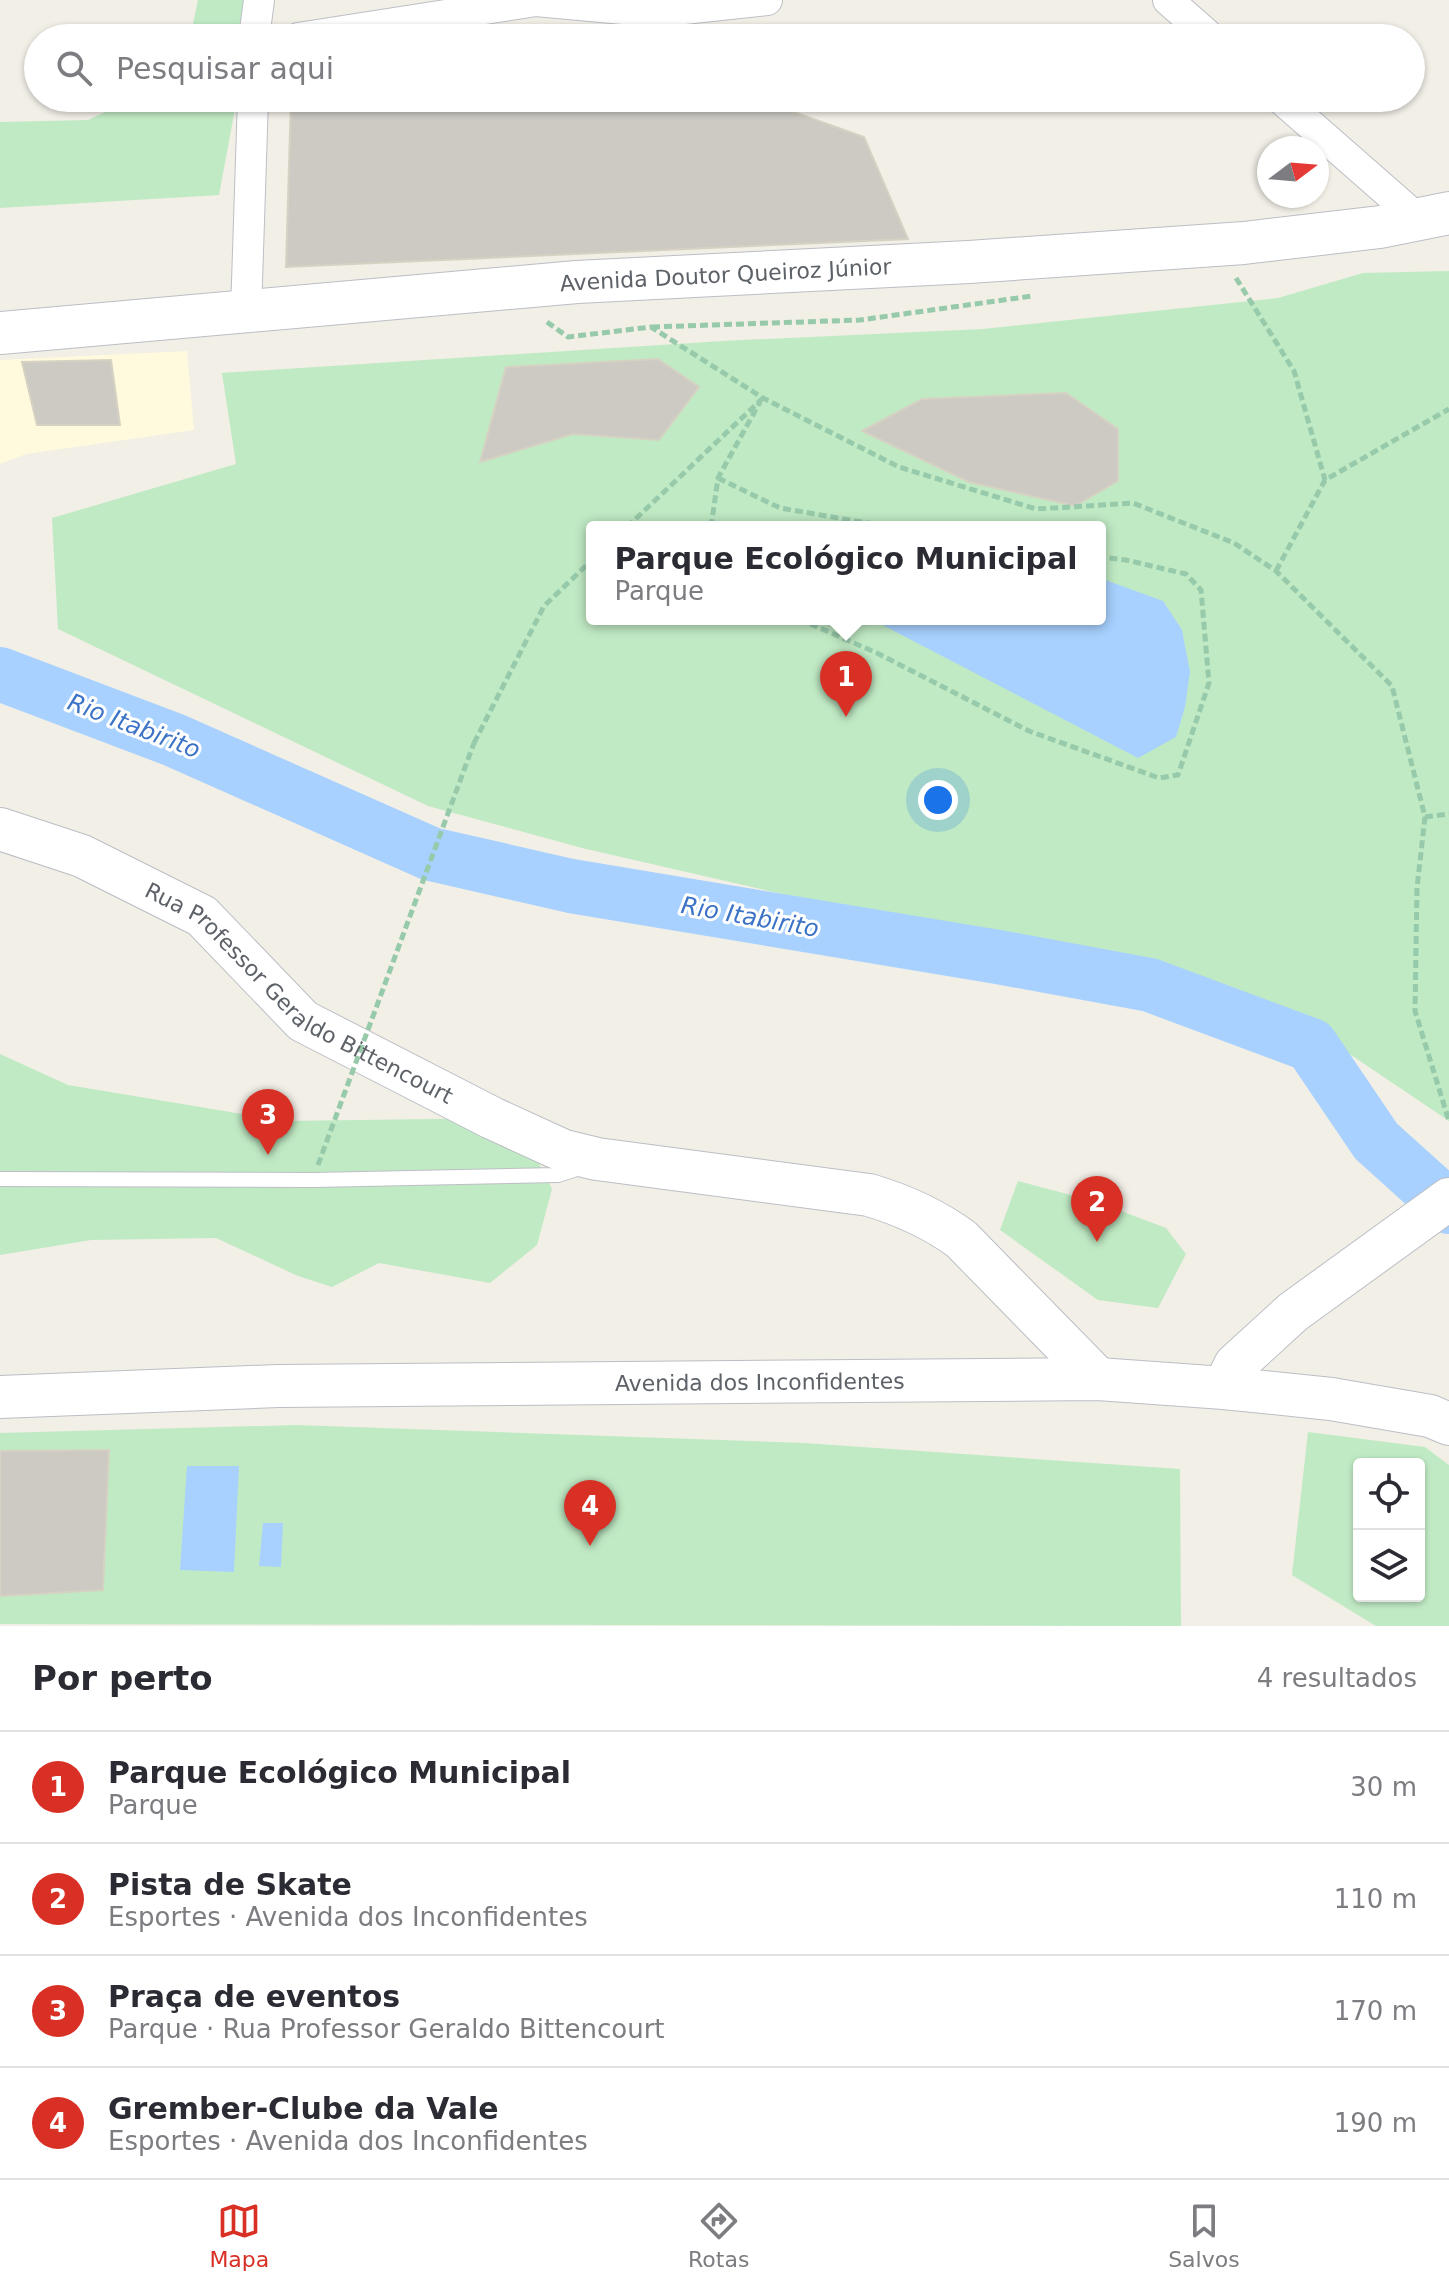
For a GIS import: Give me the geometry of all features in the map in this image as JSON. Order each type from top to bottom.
[{"type":"main road","name":"Avenida Doutor Queiroz Júnior","points":[[0,333],[577,282],[969,262],[1244,243],[1380,227],[1434,216]]},
{"type":"main road","name":"Rua Professor Geraldo Bittencourt","points":[[0,829],[82,856],[202,916],[303,1021],[492,1118],[564,1151],[597,1159],[869,1195],[904,1205],[935,1220],[961,1239],[1098,1379]]},
{"type":"main road","points":[[1224,1388],[1235,1365],[1293,1312],[1449,1199]]},
{"type":"main road","name":"Avenida dos Inconfidentes","points":[[0,1397],[278,1386],[1098,1379],[1331,1399],[1430,1416],[1449,1424]]},
{"type":"street","points":[[256,24],[259,0]]},
{"type":"street","points":[[388,24],[536,1],[656,12],[767,0]]},
{"type":"street","points":[[1168,0],[1195,24]]},
{"type":"street","points":[[246,313],[253,112]]},
{"type":"street","points":[[1298,112],[1434,216]]},
{"type":"lane","points":[[0,1179],[313,1180],[558,1175],[597,1159]]},
{"type":"path","points":[[1231,270],[1294,371],[1325,480]]},
{"type":"path","points":[[568,337],[651,327],[860,320],[1042,295]]},
{"type":"path","points":[[651,327],[763,398],[899,467],[1036,509],[1133,503],[1234,543],[1276,571],[1392,686],[1425,817],[1417,888],[1415,1011],[1449,1121]]},
{"type":"path","points":[[712,521],[718,478],[763,398]]},
{"type":"path","points":[[633,521],[763,398]]},
{"type":"path","points":[[1276,571],[1325,480],[1449,409]]},
{"type":"path","points":[[718,478],[780,508],[856,521]]},
{"type":"path","points":[[813,625],[877,653],[1029,731],[1159,778],[1178,775],[1209,683],[1201,590],[1186,574],[1106,558]]},
{"type":"path","points":[[318,1165],[474,743],[544,606],[586,566]]},
{"type":"path","points":[[1425,817],[1449,814]]},
{"type":"shaded area","points":[[187,351],[194,430],[26,454],[0,464],[0,360]]},
{"type":"green space","points":[[198,0],[253,0],[249,24],[193,24]]},
{"type":"green space","points":[[105,112],[234,112],[219,195],[0,208],[0,122],[88,120]]},
{"type":"green space","points":[[1449,271],[1449,1121],[1320,1034],[1154,970],[895,920],[582,848],[428,806],[58,629],[52,518],[236,464],[222,373],[723,341],[983,329],[1278,298],[1363,273]]},
{"type":"green space","points":[[0,1054],[68,1085],[285,1121],[516,1118],[552,1189],[537,1245],[490,1283],[379,1263],[332,1287],[298,1276],[216,1238],[91,1240],[0,1255]]},
{"type":"green space","points":[[1018,1181],[1097,1202],[1166,1228],[1186,1254],[1158,1308],[1098,1300],[1000,1230]]},
{"type":"green space","points":[[296,1425],[804,1443],[1180,1469],[1181,1626],[0,1624],[0,1433]]},
{"type":"green space","points":[[1308,1432],[1425,1447],[1449,1465],[1449,1626],[1376,1626],[1292,1575]]},
{"type":"water","points":[[1106,580],[1163,601],[1182,630],[1190,672],[1185,707],[1176,737],[1138,758],[883,625],[1106,625]]},
{"type":"water","points":[[187,1466],[239,1466],[234,1572],[180,1570]]},
{"type":"water","points":[[263,1523],[283,1523],[281,1567],[259,1566]]},
{"type":"building","points":[[291,112],[794,112],[864,137],[908,239],[286,267]]},
{"type":"building","points":[[658,359],[699,387],[659,440],[573,434],[480,462],[506,367]]},
{"type":"building","points":[[111,360],[120,425],[37,425],[22,362]]},
{"type":"building","points":[[1066,393],[1118,429],[1118,481],[1075,506],[969,482],[862,431],[922,399]]},
{"type":"building","points":[[109,1450],[103,1590],[0,1596],[0,1451]]},
{"type":"waterway","name":"Rio Itabirito","points":[[0,674],[174,740],[431,854],[571,886],[1150,985],[1311,1045],[1376,1141],[1449,1207]]},
{"type":"place","name":"Parque Ecológico Municipal","points":[[846,717]]},
{"type":"place","name":"Praça de eventos","points":[[268,1155]]},
{"type":"place","name":"Pista de Skate","points":[[1097,1242]]},
{"type":"place","name":"Grember-Clube da Vale","points":[[590,1546]]}]
